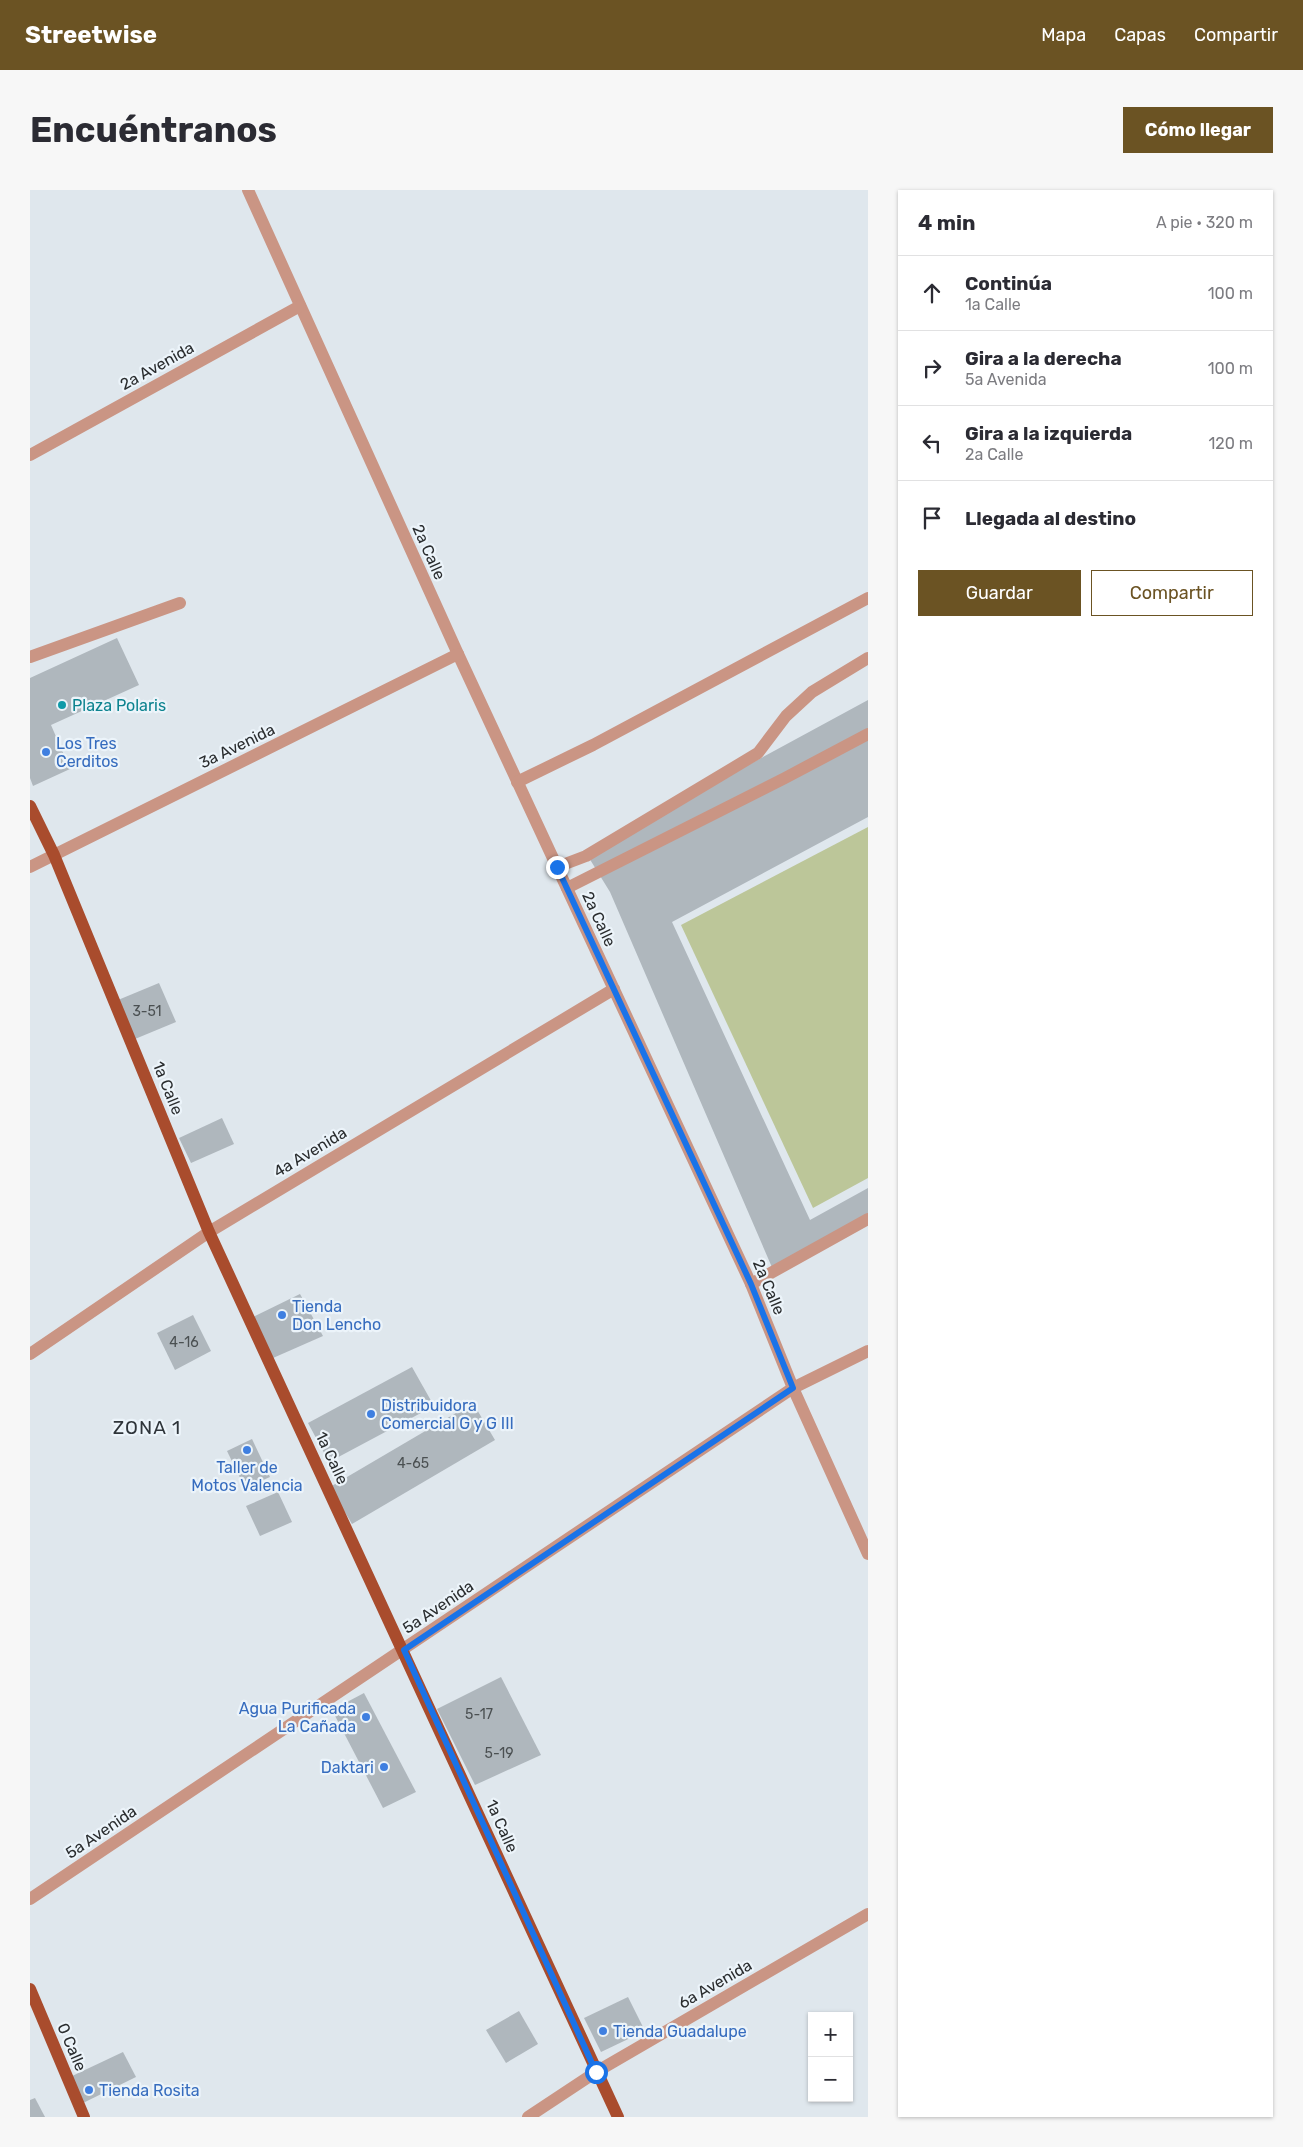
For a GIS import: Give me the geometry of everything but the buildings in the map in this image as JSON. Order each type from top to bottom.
[{"type":"main road","name":"1a Calle","points":[[30,806],[54,855],[209,1232],[404,1650],[618,2117]]},
{"type":"main road","name":"0 Calle","points":[[30,1989],[84,2117]]},
{"type":"street","name":"2a Calle","points":[[248,190],[458,654],[751,1284],[793,1388],[868,1554]]},
{"type":"street","name":"2a Avenida","points":[[30,454],[300,306]]},
{"type":"street","points":[[517,782],[602,741],[868,598]]},
{"type":"street","points":[[30,657],[180,603]]},
{"type":"street","name":"3a Avenida","points":[[30,867],[458,654]]},
{"type":"street","points":[[557,867],[586,856],[758,753],[786,716],[812,692],[868,658]]},
{"type":"street","points":[[567,888],[777,783],[868,734]]},
{"type":"street","name":"4a Avenida","points":[[30,1354],[209,1232],[614,989]]},
{"type":"street","points":[[751,1284],[868,1219]]},
{"type":"street","name":"5a Avenida","points":[[30,1899],[793,1388],[868,1351]]},
{"type":"street","name":"6a Avenida","points":[[528,2117],[596,2072],[868,1914]]},
{"type":"green space","points":[[868,827],[868,1178],[813,1208],[681,925]]},
{"type":"place","name":"Plaza Polaris","points":[[62,705]]},
{"type":"place","name":"Los Tres Cerditos","points":[[46,752]]},
{"type":"place","name":"Tienda Don Lencho","points":[[282,1315]]},
{"type":"place","name":"Distribuidora Comercial G y G III","points":[[371,1414]]},
{"type":"place","name":"Taller de Motos Valencia","points":[[247,1450]]},
{"type":"place","name":"Agua Purificada La Cañada","points":[[366,1717]]},
{"type":"place","name":"Daktari","points":[[384,1767]]},
{"type":"place","name":"Tienda Guadalupe","points":[[603,2031]]},
{"type":"place","name":"Tienda Rosita","points":[[89,2090]]},
{"type":"district","name":"ZONA 1","points":[[147,1427]]},
{"type":"route","points":[[557,867],[751,1284],[793,1388],[404,1650],[596,2072]]}]
